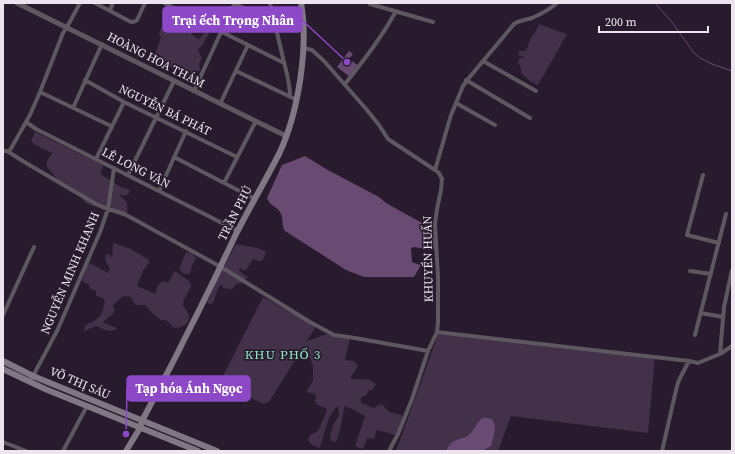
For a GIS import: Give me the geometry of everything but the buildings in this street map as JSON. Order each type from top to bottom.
[{"type":"main road","name":"TRẦN PHÚ","points":[[126,451],[140,428],[142,421],[184,341],[238,231],[279,154],[297,100],[304,48],[301,3]]},
{"type":"main road","name":"VÕ THỊ SÁU","points":[[3,361],[33,376],[215,451]]},
{"type":"main road","name":"VÕ THỊ SÁU","points":[[3,369],[30,382],[195,451]]},
{"type":"street","name":"HOÀNG HOA THÁM","points":[[17,3],[286,136]]},
{"type":"street","points":[[9,152],[26,122],[40,92],[63,33],[80,3]]},
{"type":"street","points":[[95,3],[131,22],[135,22],[145,3]]},
{"type":"street","points":[[110,10],[113,3]]},
{"type":"street","points":[[164,3],[284,63]]},
{"type":"street","points":[[194,91],[232,8],[236,3],[275,22]]},
{"type":"street","points":[[270,3],[289,78],[290,96]]},
{"type":"street","points":[[304,48],[313,51],[345,84],[379,125],[388,139],[435,170],[444,137],[466,80],[514,24],[532,18],[557,3]]},
{"type":"street","points":[[370,4],[433,22]]},
{"type":"street","points":[[345,84],[387,27],[396,11]]},
{"type":"street","points":[[73,108],[102,44]]},
{"type":"street","points":[[220,104],[248,45]]},
{"type":"street","points":[[483,61],[536,91]]},
{"type":"street","points":[[236,71],[297,100]]},
{"type":"street","name":"NGUYỄN BÁ PHÁT","points":[[85,80],[124,102],[237,157]]},
{"type":"street","points":[[466,80],[530,118]]},
{"type":"street","points":[[128,175],[174,81]]},
{"type":"street","points":[[40,92],[111,126]]},
{"type":"street","points":[[96,159],[124,102]]},
{"type":"street","points":[[456,103],[495,125]]},
{"type":"street","points":[[224,183],[256,121]]},
{"type":"street","name":"LÊ LONG VÂN","points":[[26,122],[238,231]]},
{"type":"street","points":[[159,191],[186,132]]},
{"type":"street","points":[[3,151],[9,152],[103,208],[124,214],[221,267],[310,322],[334,335],[428,351]]},
{"type":"street","points":[[174,157],[255,199]]},
{"type":"street","name":"NGUYỄN MINH KHANH","points":[[30,382],[63,317],[104,223],[108,209],[114,168]]},
{"type":"street","name":"KHUYỂN HUẤN","points":[[389,451],[398,434],[412,400],[428,351],[437,332],[439,304],[435,224],[442,179],[439,173],[435,170]]},
{"type":"street","points":[[704,175],[687,235],[719,243]]},
{"type":"street","points":[[695,335],[726,214]]},
{"type":"street","points":[[3,315],[34,247]]},
{"type":"street","points":[[720,354],[726,294],[732,270]]},
{"type":"street","points":[[690,271],[711,274]]},
{"type":"street","points":[[701,313],[723,317]]},
{"type":"street","points":[[437,332],[698,363],[720,354],[732,346]]},
{"type":"street","points":[[662,451],[677,386],[689,361]]},
{"type":"street","points":[[62,451],[87,406]]},
{"type":"street","points":[[3,442],[26,451]]},
{"type":"shaded area","points":[[188,18],[204,25],[205,28],[200,33],[193,30],[191,34],[198,39],[205,32],[209,34],[202,46],[198,49],[202,58],[199,64],[200,71],[194,71],[194,73],[199,84],[188,81],[179,70],[158,63],[154,57],[161,37],[159,34],[161,28],[170,22]]},
{"type":"shaded area","points":[[539,24],[566,34],[566,36],[538,85],[530,81],[521,73],[518,62],[520,58],[524,57],[518,55],[519,51],[526,50]]},
{"type":"shaded area","points":[[349,51],[353,54],[349,59],[359,66],[350,77],[337,67]]},
{"type":"shaded area","points":[[35,132],[103,165],[100,174],[130,191],[127,195],[119,195],[126,202],[127,214],[102,209],[87,204],[74,189],[57,179],[47,167],[47,161],[52,153],[35,145],[31,141]]},
{"type":"shaded area","points":[[305,156],[433,229],[435,249],[411,248],[412,262],[421,265],[414,277],[364,277],[346,270],[285,231],[280,212],[269,202],[267,198],[282,165]]},
{"type":"shaded area","points":[[114,243],[131,249],[149,260],[149,263],[143,271],[137,286],[155,294],[158,285],[163,281],[168,283],[175,271],[189,281],[191,286],[184,300],[183,306],[189,318],[186,324],[174,328],[166,320],[161,320],[153,314],[145,305],[135,305],[131,297],[123,296],[113,305],[115,309],[113,314],[104,321],[104,323],[118,329],[109,331],[96,326],[84,331],[85,325],[99,317],[103,311],[105,302],[103,298],[96,296],[96,291],[90,289],[89,285],[82,281],[86,269],[90,263],[108,273],[110,268],[107,265],[105,256],[106,254],[112,257]]},
{"type":"shaded area","points":[[236,244],[258,248],[266,253],[262,261],[253,259],[246,270],[243,270],[240,267],[239,271],[248,277],[241,283],[236,284],[232,289],[223,288],[222,285],[220,285],[213,303],[209,304],[207,303],[219,275]]},
{"type":"shaded area","points":[[186,252],[194,255],[196,258],[189,274],[184,274],[179,269]]},
{"type":"shaded area","points":[[263,297],[316,326],[307,341],[327,334],[350,339],[345,360],[354,361],[357,364],[357,368],[351,379],[371,380],[376,384],[372,390],[369,390],[366,396],[361,398],[361,403],[374,408],[382,404],[390,412],[403,416],[396,435],[377,430],[374,439],[367,438],[362,449],[355,446],[365,416],[345,406],[337,440],[334,442],[330,440],[334,423],[339,415],[338,407],[336,407],[329,418],[320,447],[319,448],[311,444],[308,440],[310,435],[319,429],[327,409],[316,404],[315,394],[307,392],[313,381],[313,365],[304,346],[269,402],[264,404],[219,384]]},
{"type":"shaded area","points":[[439,332],[655,358],[648,433],[511,416],[498,451],[396,451]]},
{"type":"shaded area","points":[[483,418],[492,419],[495,425],[491,446],[482,451],[446,451],[452,443],[468,436]]},
{"type":"waterway","points":[[655,3],[671,21],[694,53],[712,64],[732,71]]},
{"type":"place","name":"Trại ếch Trọng Nhân","points":[[347,62]]},
{"type":"place","name":"Tạp hóa Ánh Ngọc","points":[[126,434]]},
{"type":"district","name":"KHU PHỐ 3","points":[[283,354]]}]
